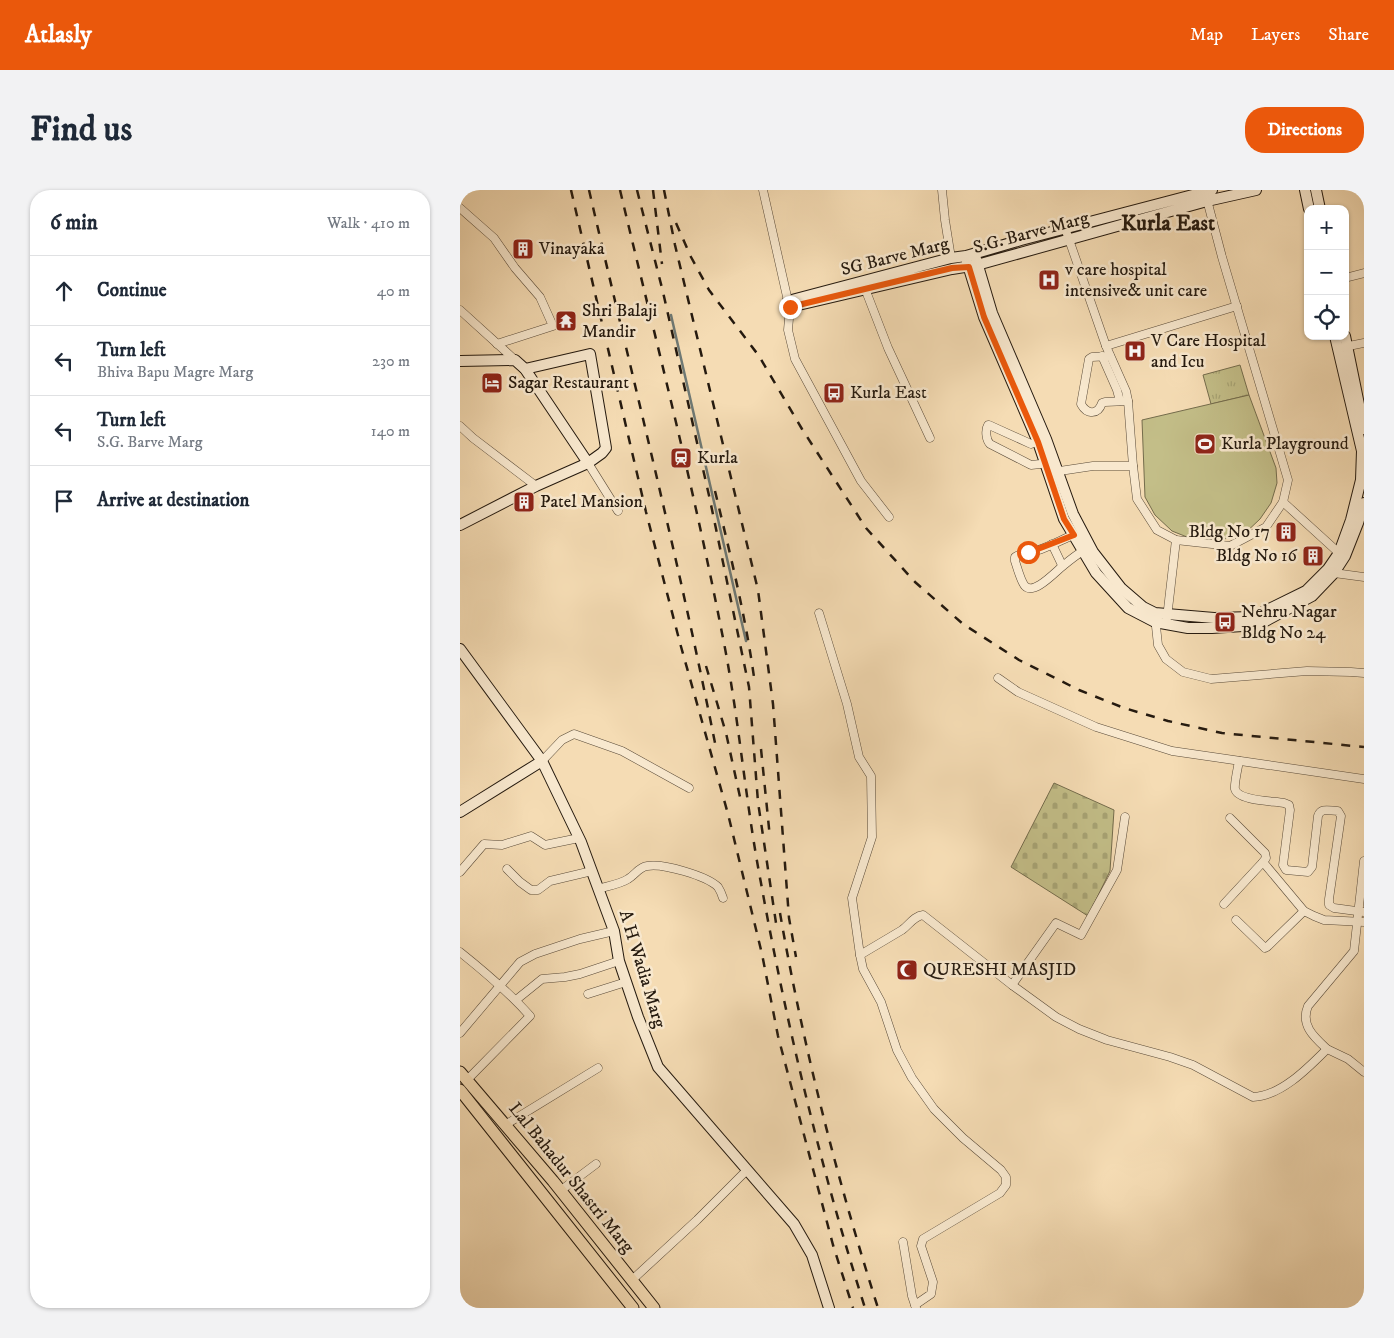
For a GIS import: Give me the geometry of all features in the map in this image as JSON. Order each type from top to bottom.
[{"type":"main road","name":"Lal Bahadur Shastri Marg","points":[[464,1076],[560,1190],[654,1308]]},
{"type":"main road","name":"Lal Bahadur Shastri Marg","points":[[460,1090],[633,1308]]},
{"type":"main road","points":[[620,1292],[632,1280]]},
{"type":"street","points":[[763,190],[789,304],[788,330],[795,360],[861,481],[889,517]]},
{"type":"street","points":[[942,190],[951,258]]},
{"type":"street","name":"S.G. Barve Marg","points":[[789,304],[864,285],[952,268],[973,266],[1069,241],[1208,194],[1256,190]]},
{"type":"street","points":[[1305,190],[1313,205]]},
{"type":"street","points":[[1314,205],[1316,190]]},
{"type":"street","points":[[1113,382],[1128,400],[1137,499],[1157,530],[1176,540],[1230,546],[1266,526],[1283,502],[1288,480],[1222,258],[1208,194]]},
{"type":"street","name":"SG Barve Marg","points":[[864,285],[951,258],[970,255],[1065,228],[1208,194]]},
{"type":"street","points":[[460,208],[494,238],[515,268],[540,298],[553,326],[497,344]]},
{"type":"street","points":[[1065,228],[1106,346],[1106,356],[1120,401]]},
{"type":"street","points":[[1021,240],[1024,252]]},
{"type":"street","points":[[970,255],[984,317],[1042,441],[1051,467],[1064,519],[1096,573],[1128,608],[1166,619],[1188,628],[1258,625],[1312,596],[1342,555],[1358,523],[1362,499],[1362,451],[1343,344]]},
{"type":"street","points":[[1349,277],[1364,273]]},
{"type":"street","points":[[864,285],[888,348],[930,438]]},
{"type":"street","points":[[1106,346],[1237,306]]},
{"type":"street","points":[[460,310],[525,369],[588,462],[618,511]]},
{"type":"street","points":[[1343,344],[1364,343]]},
{"type":"street","points":[[1343,344],[1364,429]]},
{"type":"street","points":[[460,525],[588,462],[606,448],[590,354],[525,369]]},
{"type":"street","points":[[1106,356],[1089,359],[1080,404],[1091,412],[1100,410],[1102,403],[1128,400]]},
{"type":"street","points":[[460,361],[515,360]]},
{"type":"street","points":[[1042,441],[1031,444],[990,425],[986,428],[990,444],[1031,466],[1133,466]]},
{"type":"street","points":[[460,426],[536,486]]},
{"type":"street","points":[[1051,467],[1093,552],[1121,588],[1155,617],[1158,644],[1166,659],[1183,672],[1211,679],[1307,671],[1364,673]]},
{"type":"street","points":[[1283,502],[1342,555]]},
{"type":"street","points":[[1074,535],[1015,556],[1015,561],[1025,586],[1029,589],[1041,585],[1062,566],[1083,551]]},
{"type":"street","points":[[1166,619],[1176,540]]},
{"type":"street","points":[[1052,544],[1062,566]]},
{"type":"street","points":[[1331,571],[1364,577]]},
{"type":"street","points":[[819,613],[847,704],[859,757],[871,776],[872,837],[852,898],[863,969],[881,1002],[897,1050],[920,1091],[934,1109],[963,1138],[1001,1170],[1006,1177],[1006,1185],[1000,1193],[923,1239],[921,1246],[933,1282],[931,1294],[916,1307],[912,1296],[903,1242]]},
{"type":"street","name":"A H Wadia Marg","points":[[460,649],[542,761],[579,838],[614,930],[618,961],[658,1067],[794,1224],[812,1255],[829,1308]]},
{"type":"street","points":[[998,678],[1018,692],[1096,727],[1172,751],[1364,779]]},
{"type":"street","points":[[460,812],[542,761],[562,740],[574,734],[622,751],[689,788]]},
{"type":"street","points":[[1239,761],[1235,789],[1239,795],[1288,805],[1290,810],[1283,866],[1286,870],[1311,871],[1319,812],[1322,810],[1338,811],[1340,813],[1328,899],[1329,905],[1334,908],[1361,912]]},
{"type":"street","points":[[1012,985],[1056,923],[1082,935],[1117,870],[1126,816]]},
{"type":"street","points":[[1224,904],[1266,858],[1265,853],[1230,818]]},
{"type":"street","points":[[460,872],[484,844],[502,845],[531,836],[545,845],[579,838]]},
{"type":"street","points":[[1364,861],[1361,922],[1354,951],[1308,1006],[1305,1021],[1316,1039],[1327,1048],[1348,1059],[1364,1072]]},
{"type":"street","points":[[1263,862],[1304,911],[1324,920],[1361,922]]},
{"type":"street","points":[[598,889],[629,878],[634,872],[646,866],[657,866],[693,873],[718,887],[723,898]]},
{"type":"street","points":[[507,869],[531,890],[538,890],[550,882],[592,871]]},
{"type":"street","points":[[1236,920],[1265,948],[1304,911]]},
{"type":"street","points":[[860,955],[902,930],[917,916],[923,915],[1012,985],[1056,1017],[1079,1030],[1193,1065],[1253,1097],[1263,1097],[1286,1084],[1304,1072],[1327,1048]]},
{"type":"street","points":[[460,1033],[520,962],[535,954],[614,930]]},
{"type":"street","points":[[460,952],[501,985],[530,1016],[464,1076]]},
{"type":"street","points":[[516,1000],[542,979],[580,974],[618,961]]},
{"type":"street","points":[[588,994],[626,982]]},
{"type":"street","points":[[505,1124],[598,1068]]},
{"type":"street","points":[[560,1190],[596,1164]]},
{"type":"street","points":[[632,1280],[747,1170]]},
{"type":"green space","points":[[1240,365],[1249,395],[1211,404],[1203,375]]},
{"type":"green space","name":"Kurla Playground","points":[[1249,395],[1276,468],[1277,483],[1271,503],[1260,519],[1242,536],[1217,540],[1187,537],[1172,531],[1155,515],[1145,497],[1142,420]]},
{"type":"green space","points":[[1054,783],[1114,810],[1110,871],[1088,916],[1011,867]]},
{"type":"waterway","points":[[671,315],[746,641]]},
{"type":"railway","points":[[571,190],[646,512],[680,643],[728,814],[762,954],[778,1036],[833,1245],[853,1308]]},
{"type":"railway","points":[[589,190],[671,538],[716,748]]},
{"type":"railway","points":[[620,190],[711,577],[733,695],[755,852],[782,991],[806,1097],[834,1203],[865,1308]]},
{"type":"railway","points":[[637,190],[663,292],[710,500],[749,687],[758,802],[776,923]]},
{"type":"railway","points":[[653,190],[662,264]]},
{"type":"railway","points":[[664,190],[675,245],[758,590],[773,704],[789,918],[796,957]]},
{"type":"railway","points":[[676,223],[691,257],[709,290],[759,356],[802,429],[866,528],[915,582],[963,624],[1019,660],[1079,690],[1124,708],[1168,721],[1222,733],[1364,747]]},
{"type":"railway","points":[[715,491],[742,607],[754,677]]},
{"type":"railway","points":[[706,666],[726,733],[740,797]]},
{"type":"railway","points":[[761,749],[770,838]]},
{"type":"railway","points":[[780,913],[799,1013],[822,1112],[878,1308]]},
{"type":"place","name":"Vinayaka","points":[[523,249]]},
{"type":"place","name":"v care hospital intensive& unit care","points":[[1049,280]]},
{"type":"place","name":"Shri Balaji Mandir","points":[[566,321]]},
{"type":"place","name":"V Care Hospital and Icu","points":[[1135,351]]},
{"type":"place","name":"Sagar Restaurant","points":[[492,383]]},
{"type":"place","name":"Kurla East","points":[[834,393]]},
{"type":"place","name":"Kurla Playground","points":[[1205,444]]},
{"type":"place","name":"Kurla","points":[[681,458]]},
{"type":"place","name":"Patel Mansion","points":[[524,502]]},
{"type":"place","name":"Bldg No 17","points":[[1286,532]]},
{"type":"place","name":"Bldg No 16","points":[[1313,556]]},
{"type":"place","name":"Nehru Nagar Bldg No 24","points":[[1225,622]]},
{"type":"place","name":"QURESHI MASJID","points":[[907,970]]},
{"type":"district","name":"Kurla East","points":[[1168,223]]},
{"type":"route","points":[[790,307],[952,268],[969,267],[984,317],[1038,442],[1064,519],[1074,535],[1028,552]]}]
